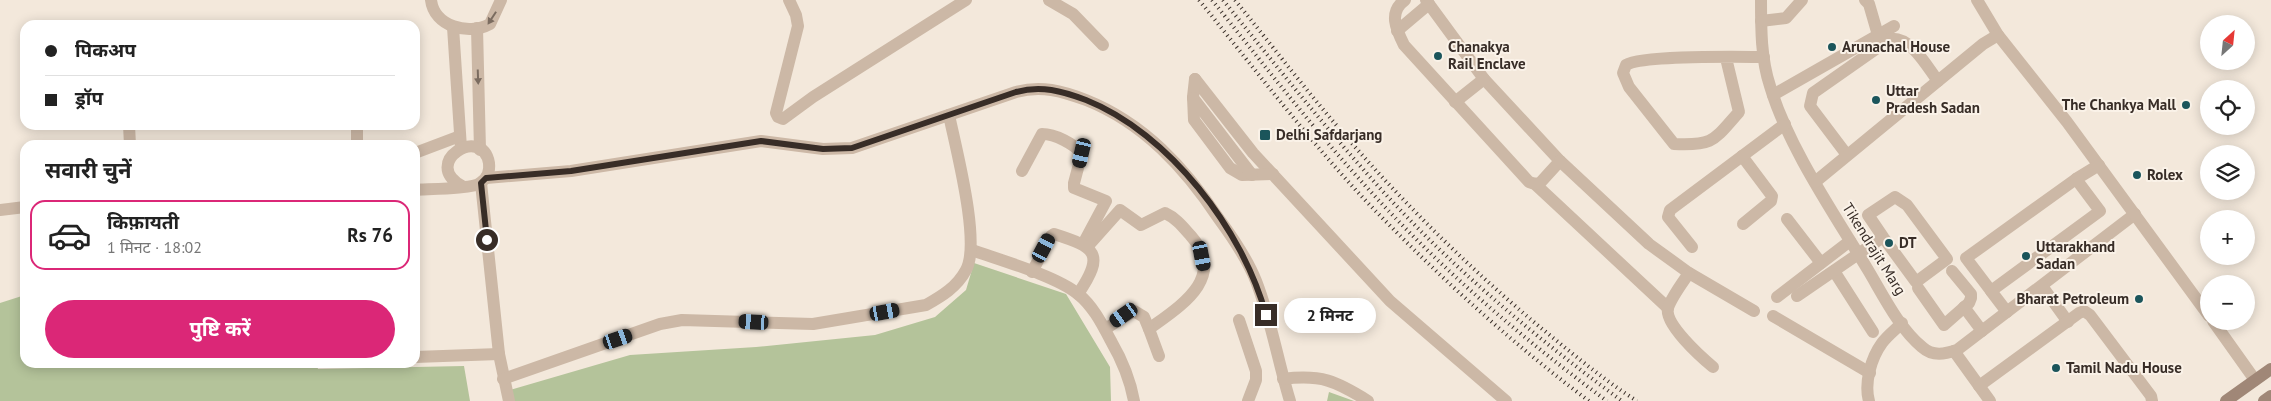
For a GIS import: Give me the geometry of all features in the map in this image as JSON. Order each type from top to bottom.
[{"type":"main road","points":[[2226,401],[2271,369]]},
{"type":"main road","points":[[2264,401],[2271,396]]},
{"type":"street","points":[[431,0],[436,17],[453,26],[477,28],[490,24],[501,0]]},
{"type":"street","points":[[789,0],[796,15],[798,26],[776,113],[778,117],[783,119],[814,97],[966,0]]},
{"type":"street","points":[[1049,0],[1074,14],[1103,46]]},
{"type":"street","points":[[1405,0],[1396,10],[1397,31],[1404,45],[1529,182],[1536,184],[1668,308]]},
{"type":"street","name":"Tikendrajit Marg","points":[[1761,0],[1764,57],[1770,86],[1785,124],[1815,182],[1902,323],[1922,348],[1932,353],[1943,355],[1954,351]]},
{"type":"street","points":[[1761,21],[1786,18],[1802,0]]},
{"type":"street","points":[[1865,0],[1869,4],[1878,35]]},
{"type":"street","points":[[1977,0],[1998,35],[2099,165],[2200,304]]},
{"type":"street","points":[[1397,31],[1427,2],[1484,79],[1560,161],[1649,244],[1688,273],[1754,311]]},
{"type":"street","points":[[453,26],[460,142],[450,157],[448,164],[452,177],[462,186]]},
{"type":"street","points":[[1773,95],[1894,26]]},
{"type":"street","points":[[477,28],[480,150]]},
{"type":"street","points":[[1815,182],[1983,44],[1998,35]]},
{"type":"street","points":[[1847,155],[1810,106],[1813,93],[1890,39],[1896,38],[1908,43],[1938,81]]},
{"type":"street","points":[[1726,58],[1739,112],[1714,140],[1697,146],[1674,144],[1629,87],[1623,72],[1626,65],[1631,62],[1726,58],[1764,57]]},
{"type":"street","points":[[1273,174],[1252,175],[1193,97],[1195,79],[1253,153],[1273,174],[1390,301],[1506,401]]},
{"type":"street","points":[[1455,102],[1484,79]]},
{"type":"street","points":[[420,190],[469,187],[483,181],[571,171],[761,141],[823,149],[852,148],[1016,92],[1032,88],[1052,89],[1102,106],[1141,130],[1193,182],[1235,241],[1256,281],[1290,401]]},
{"type":"street","points":[[503,379],[660,324],[682,320],[813,324],[926,305],[957,284],[967,269],[972,250],[971,230],[949,115]]},
{"type":"street","points":[[1692,247],[1668,217],[1670,210],[1785,124]]},
{"type":"street","points":[[1022,171],[1042,134],[1048,134],[1074,146],[1082,153],[1074,188],[1106,201],[1085,245]]},
{"type":"street","points":[[420,152],[460,142],[480,150],[488,160],[489,166],[483,181],[499,354],[509,401]]},
{"type":"street","points":[[1742,156],[1772,196],[1771,201],[1743,224]]},
{"type":"street","points":[[1536,184],[1560,161]]},
{"type":"street","points":[[2006,312],[1966,258],[2076,179],[2099,165]]},
{"type":"street","points":[[1991,291],[2100,211],[2076,179]]},
{"type":"street","points":[[1895,197],[1907,205],[1947,259],[1916,282],[1883,237],[1868,215],[1895,197]]},
{"type":"street","points":[[2,208],[20,207]]},
{"type":"street","points":[[1085,245],[1120,210],[1142,225],[1156,216],[1165,213],[1173,216],[1196,241],[1202,256],[1205,272],[1201,283],[1188,300],[1149,329]]},
{"type":"street","points":[[1990,401],[1954,351],[2135,214]]},
{"type":"street","points":[[1787,219],[1821,263]]},
{"type":"street","points":[[1032,272],[1050,236],[1054,234],[1085,245],[1092,251],[1095,261],[1078,294]]},
{"type":"street","points":[[1798,296],[1883,237]]},
{"type":"street","points":[[1777,297],[1850,241]]},
{"type":"street","points":[[972,250],[1063,284],[1078,294],[1092,308],[1123,363],[1131,385],[1134,401]]},
{"type":"street","points":[[1918,288],[1944,325],[1972,298],[1971,294],[1952,270]]},
{"type":"street","points":[[1834,271],[1873,332]]},
{"type":"street","points":[[1688,273],[1668,308],[1669,316],[1688,346],[1713,367]]},
{"type":"street","points":[[2042,286],[2068,322]]},
{"type":"street","points":[[1964,307],[1982,331]]},
{"type":"street","points":[[1104,329],[1124,315],[1134,311],[1144,317],[1159,356]]},
{"type":"street","points":[[1979,386],[2079,312],[2084,311],[2090,315],[2151,396],[2152,401]]},
{"type":"street","points":[[1773,316],[1870,373]]},
{"type":"street","points":[[1239,320],[1256,371],[1256,380],[1248,401]]},
{"type":"street","points":[[1869,401],[1868,381],[1882,344],[1902,323]]},
{"type":"street","points":[[2219,330],[2255,380]]},
{"type":"street","points":[[420,357],[499,354]]},
{"type":"street","points":[[1284,379],[1308,376],[1325,380],[1344,386],[1368,401]]},
{"type":"green space","points":[[974,263],[1066,294],[1110,367],[1111,401],[513,401],[510,390],[630,355],[756,347],[875,335],[935,317],[966,290]]},
{"type":"green space","points":[[20,297],[20,368],[318,369],[464,366],[470,401],[0,401],[0,303]]},
{"type":"green space","points":[[1329,392],[1354,401],[1327,401]]},
{"type":"railway","points":[[1199,0],[1302,128],[1366,201],[1473,306],[1530,355],[1589,401]]},
{"type":"railway","points":[[1212,0],[1330,146],[1399,222],[1484,303],[1607,401]]},
{"type":"railway","points":[[1223,0],[1299,94],[1406,216],[1464,273],[1495,300],[1557,352],[1622,401]]},
{"type":"railway","points":[[1235,0],[1337,126],[1432,229],[1535,323],[1637,401]]},
{"type":"place","name":"Arunachal House","points":[[1832,47]]},
{"type":"place","name":"Chanakya Rail Enclave","points":[[1438,56]]},
{"type":"place","name":"Uttar Pradesh Sadan","points":[[1876,100]]},
{"type":"place","name":"The Chankya Mall","points":[[2186,105]]},
{"type":"place","name":"Delhi Safdarjang","points":[[1265,135]]},
{"type":"place","name":"Rolex","points":[[2137,175]]},
{"type":"place","name":"DT","points":[[1889,243]]},
{"type":"place","name":"Uttarakhand Sadan","points":[[2026,256]]},
{"type":"place","name":"Bharat Petroleum","points":[[2139,299]]},
{"type":"place","name":"Tamil Nadu House","points":[[2056,368]]},
{"type":"route","points":[[487,240],[481,183],[486,178],[571,171],[761,141],[823,149],[839,150],[852,148],[1016,92],[1032,88],[1052,89],[1102,106],[1141,130],[1161,148],[1193,182],[1235,241],[1256,281],[1266,315]]}]
